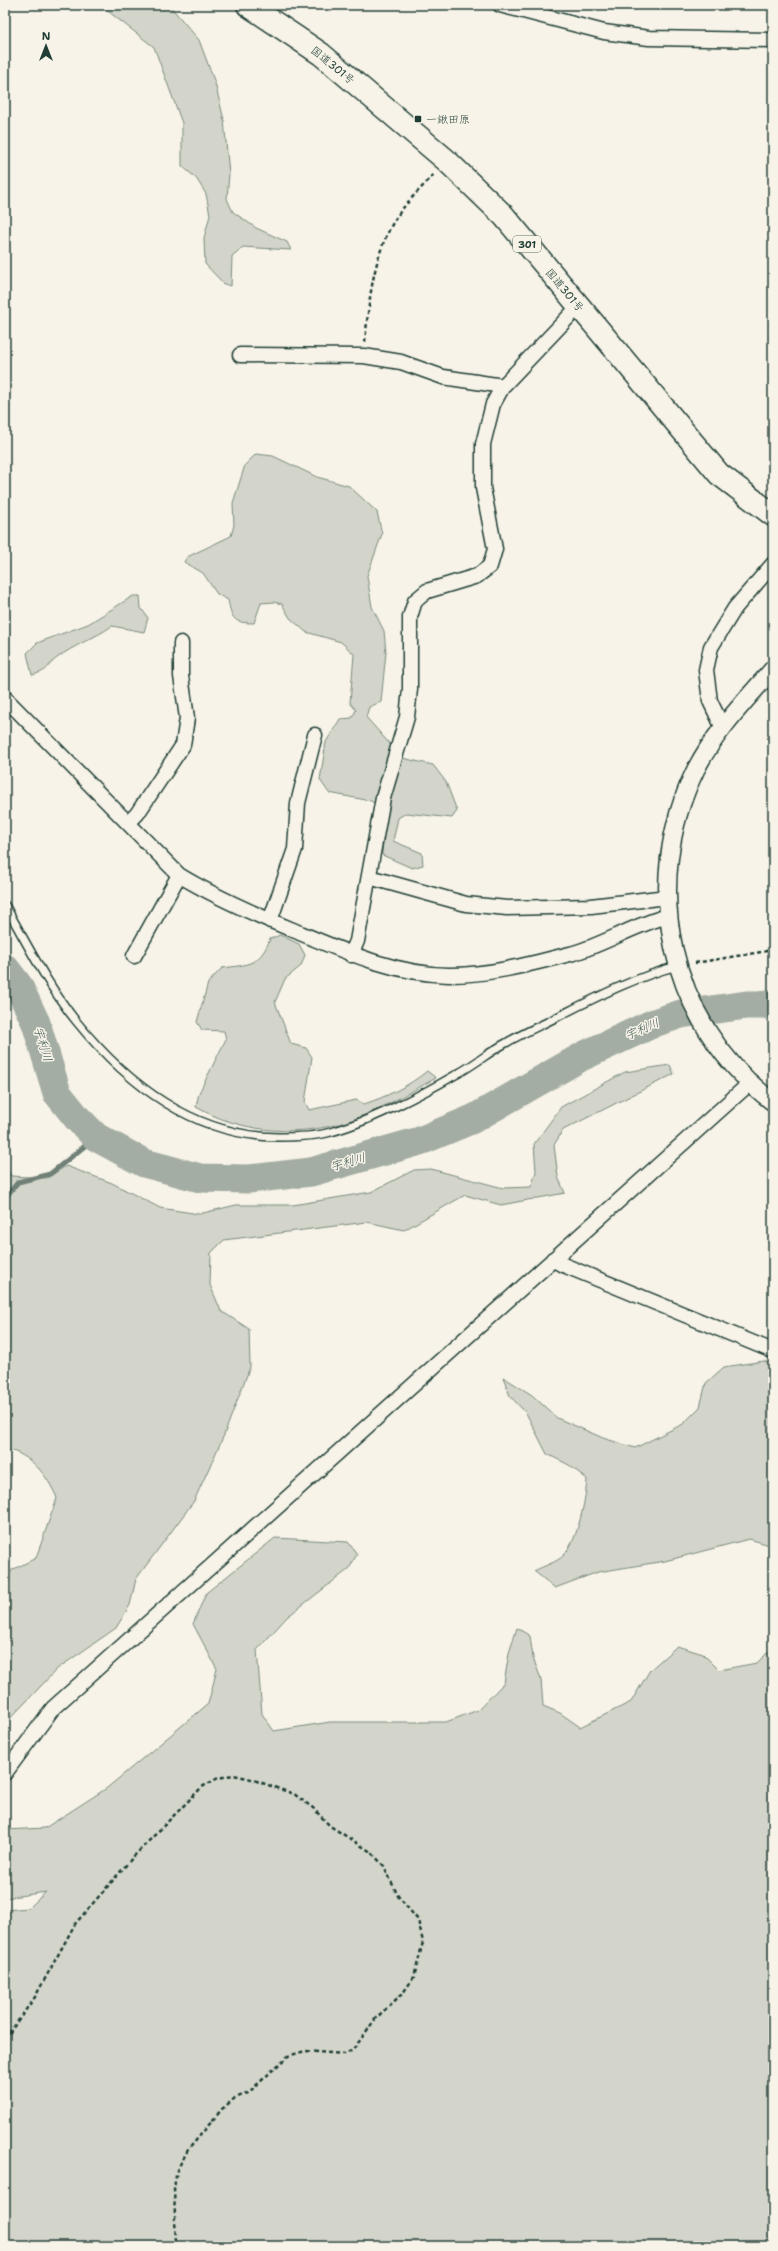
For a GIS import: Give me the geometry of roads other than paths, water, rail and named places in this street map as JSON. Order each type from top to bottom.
[{"type":"highway","name":"国道301号","points":[[248,5],[321,54],[446,160],[504,216],[719,474],[773,515]]},
{"type":"street","points":[[500,5],[604,32],[642,37],[773,40]]},
{"type":"street","points":[[351,955],[357,941],[383,798],[407,717],[410,689],[410,616],[415,602],[427,591],[478,576],[490,566],[496,549],[483,488],[483,444],[493,404],[503,386],[579,306]]},
{"type":"street","points":[[240,355],[364,356],[401,362],[443,377],[503,386]]},
{"type":"street","points":[[723,728],[710,701],[706,670],[711,647],[736,608],[773,564]]},
{"type":"street","points":[[128,822],[137,814],[183,745],[187,718],[181,676],[181,643]]},
{"type":"street","points":[[773,669],[723,728],[697,768],[679,810],[670,850],[667,897],[679,971],[696,1012],[725,1057],[750,1084],[773,1102]]},
{"type":"street","points":[[5,698],[179,875],[206,891],[270,921],[351,955],[383,965],[420,972],[468,975],[505,969],[572,953],[599,944],[654,919],[669,916]]},
{"type":"street","points":[[270,921],[295,849],[298,803],[315,735]]},
{"type":"street","points":[[134,956],[179,875]]},
{"type":"street","points":[[369,877],[466,904],[508,908],[591,906],[667,897]]},
{"type":"street","points":[[5,1773],[53,1708],[750,1084]]},
{"type":"street","points":[[553,1259],[561,1264],[773,1351]]},
{"type":"lane","points":[[5,905],[61,1000],[75,1020],[119,1068],[152,1096],[188,1116],[210,1126],[237,1134],[265,1137],[293,1137],[324,1133],[347,1127],[439,1084],[506,1043],[602,994],[643,976],[679,971]]},
{"type":"waterway","name":"宇利川","points":[[5,968],[18,985],[36,1023],[57,1093],[78,1119],[96,1137],[144,1163],[200,1178],[249,1179],[311,1172],[420,1141],[473,1119],[583,1056],[654,1023],[681,1014],[747,1005],[773,1005]]},
{"type":"waterway","points":[[5,1198],[18,1182],[50,1174],[96,1137]]},
{"type":"place","name":"一鍬田原","points":[[418,119]]}]
